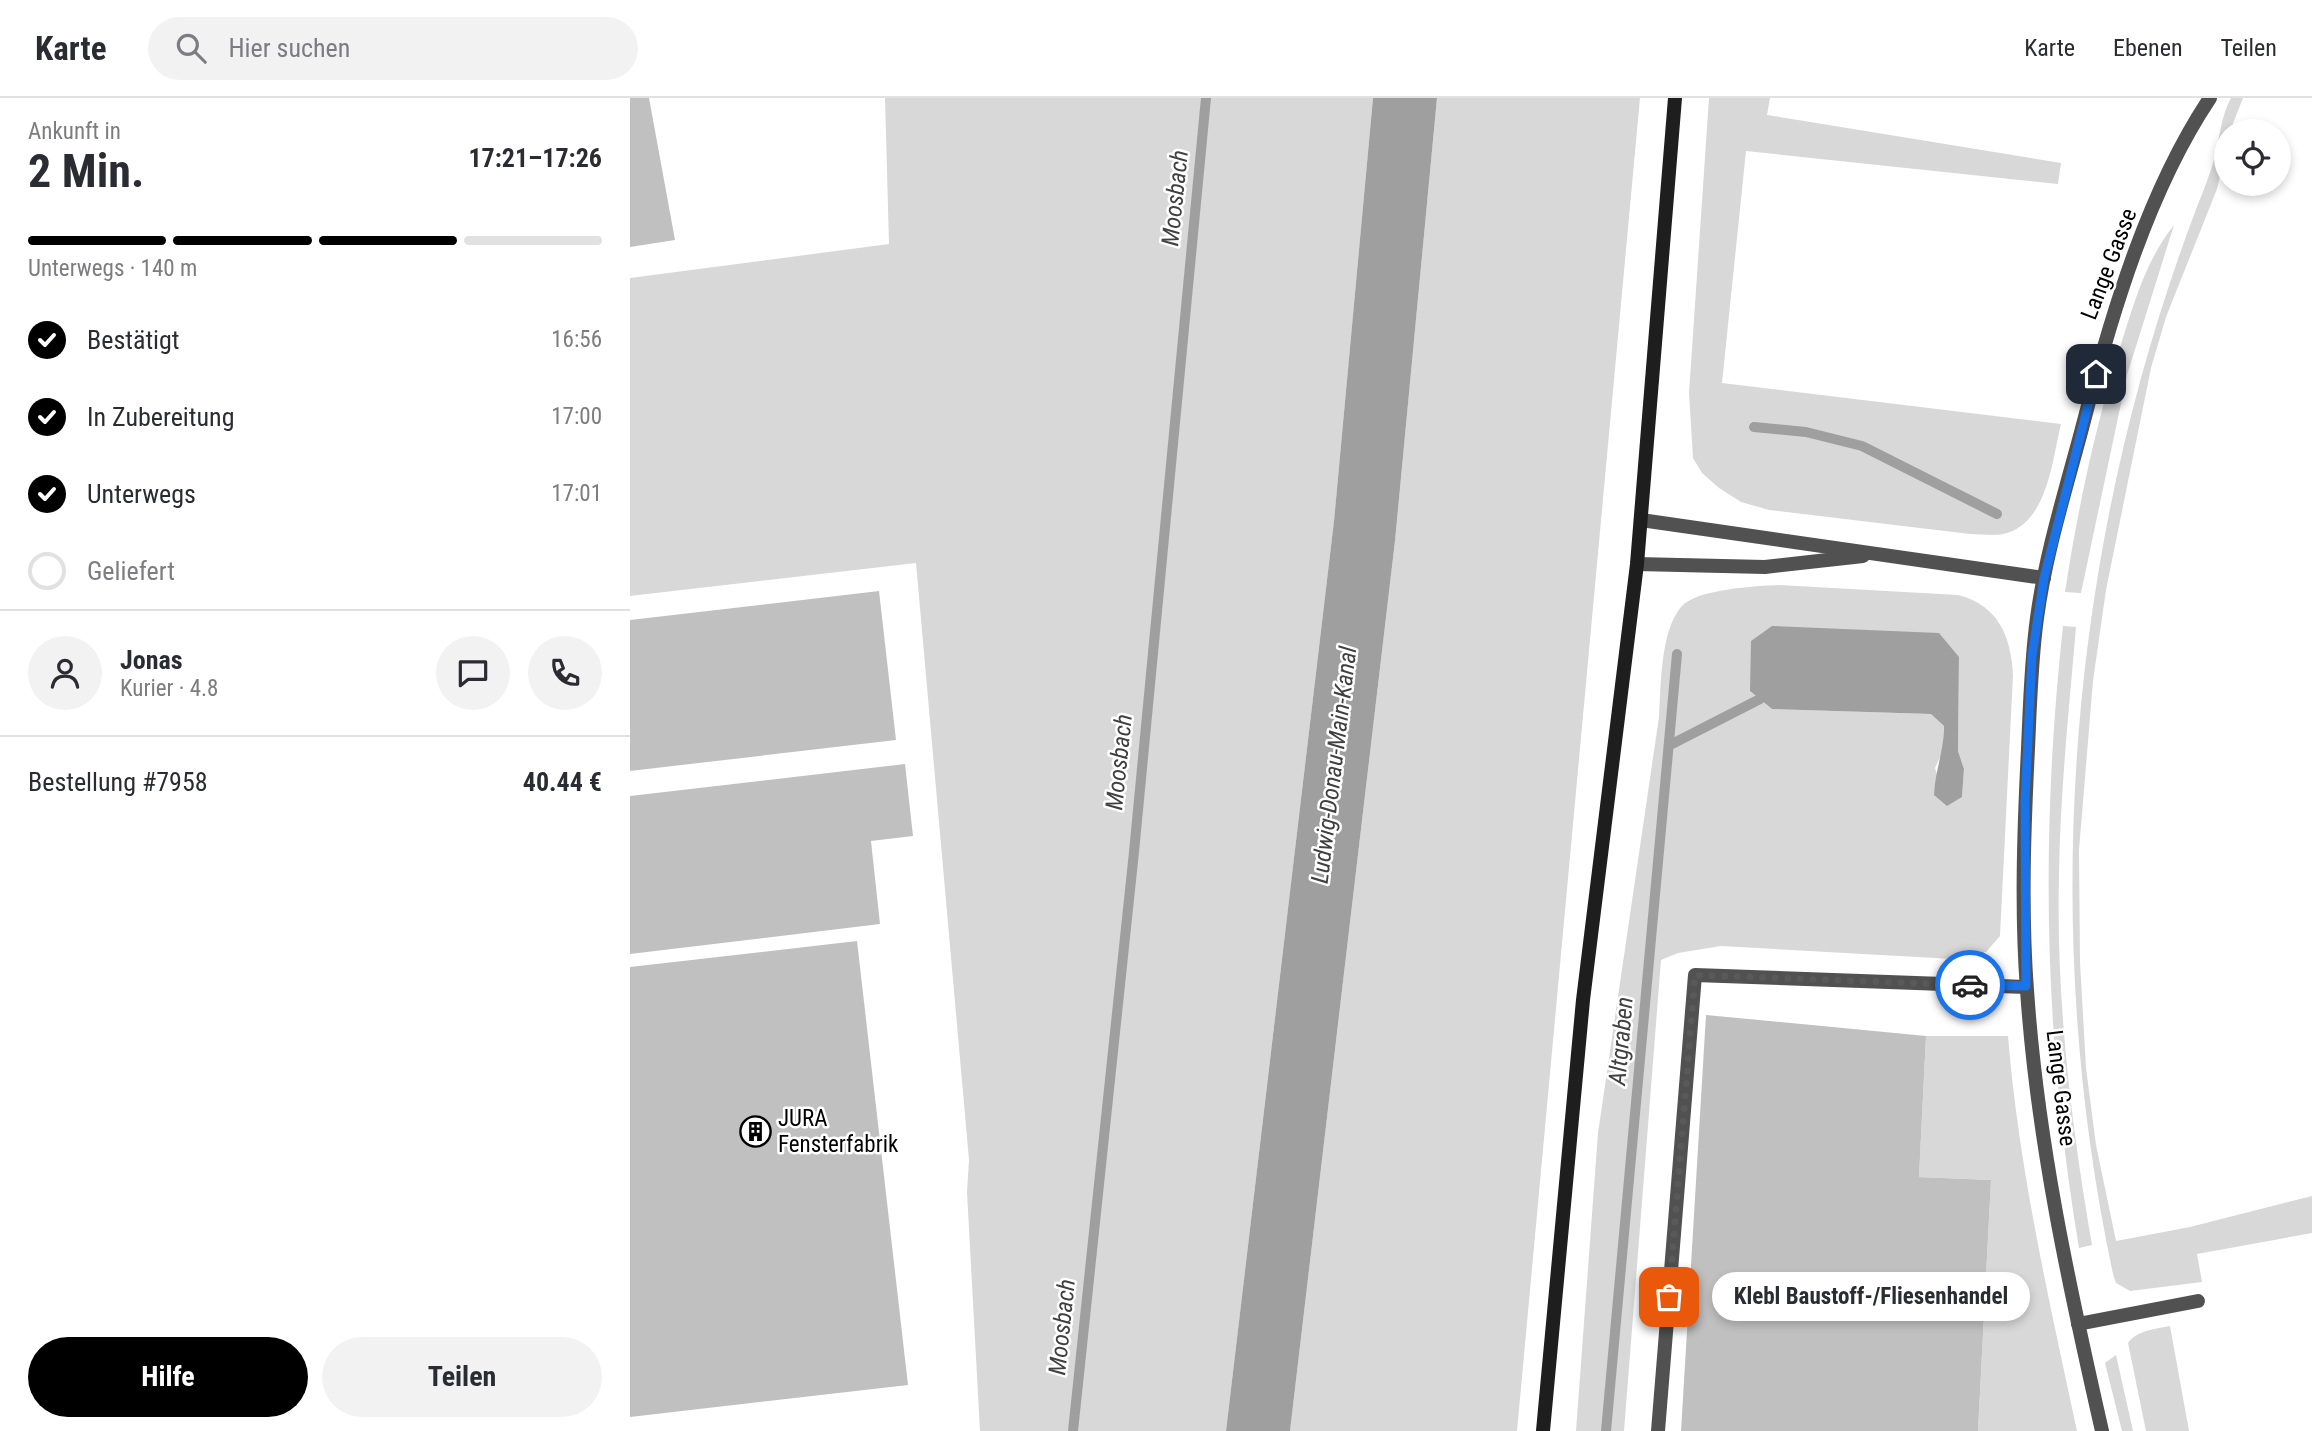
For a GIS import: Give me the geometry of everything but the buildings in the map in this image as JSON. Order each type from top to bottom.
[{"type":"main road","points":[[1543,1431],[1583,1000],[1637,564],[1675,98]]},
{"type":"street","name":"Lange Gasse","points":[[2102,1431],[2078,1324],[2043,1138],[2026,986],[2025,801],[2032,656],[2044,578],[2120,292],[2173,166],[2210,98]]},
{"type":"street","points":[[1641,520],[2044,578]]},
{"type":"street","points":[[1637,564],[1766,566],[1881,553]]},
{"type":"street","points":[[1658,1431],[1695,975],[2026,986]]},
{"type":"street","points":[[2078,1324],[2199,1301]]},
{"type":"shaded area","points":[[885,98],[1373,98],[1334,521],[1226,1431],[980,1431],[967,1192],[969,1160],[916,563],[630,596],[630,278],[889,244]]},
{"type":"shaded area","points":[[1437,98],[1640,98],[1517,1431],[1290,1431],[1395,541]]},
{"type":"shaded area","points":[[1709,98],[1770,98],[1767,115],[2061,163],[2058,184],[1746,151],[1722,383],[2061,424],[2046,489],[2030,518],[2018,528],[1999,535],[1970,534],[1769,510],[1741,502],[1702,473],[1693,458],[1689,393]]},
{"type":"shaded area","points":[[2231,98],[2243,98],[2235,119],[2223,119]]},
{"type":"shaded area","points":[[2214,160],[2214,196],[2166,317],[2151,368],[2106,590],[2093,681],[2079,850],[2080,962],[2086,1068],[2096,1145],[2116,1241],[2190,1227],[2312,1196],[2312,1233],[2197,1254],[2202,1282],[2130,1291],[2116,1283],[2113,1274],[2090,1141],[2076,1007],[2072,872],[2078,737],[2093,603],[2118,471],[2152,340]]},
{"type":"shaded area","points":[[2174,225],[2127,375],[2081,593],[2065,592],[2089,465],[2113,372],[2143,280],[2156,252]]},
{"type":"shaded area","points":[[1779,585],[1958,595],[1983,606],[2000,624],[2009,647],[2013,675],[2000,936],[1986,952],[1953,959],[1721,946],[1678,953],[1661,960],[1624,1431],[1576,1431],[1598,1133],[1659,717],[1665,645],[1674,618],[1689,601],[1713,592]],"holes":[[[1959,657],[1958,751],[1964,769],[1962,797],[1947,805],[1935,768],[1943,751],[1944,726],[1931,714],[1772,709],[1750,691]]]},
{"type":"shaded area","points":[[2063,626],[2076,627],[2061,814],[2060,969],[2066,1061],[2092,1245],[2079,1248],[2058,1092],[2049,937],[2051,783]]},
{"type":"shaded area","points":[[1926,1036],[2008,1036],[2027,1185],[2077,1431],[1978,1431],[1991,1180],[1919,1177]]},
{"type":"shaded area","points":[[2170,1326],[2189,1431],[2146,1431],[2128,1343],[2142,1333]]},
{"type":"shaded area","points":[[2116,1355],[2133,1431],[2122,1431],[2105,1363]]},
{"type":"water","name":"Ludwig-Donau-Main-Kanal","points":[[1373,98],[1437,98],[1395,541],[1290,1431],[1226,1431],[1334,521]]},
{"type":"water","points":[[1772,626],[1939,633],[1959,657],[1958,751],[1964,769],[1962,797],[1947,806],[1934,795],[1944,726],[1931,714],[1772,709],[1750,691],[1751,641]]},
{"type":"waterway","name":"Moosbach","points":[[1073,1431],[1134,852],[1206,98]]},
{"type":"waterway","points":[[1754,427],[1806,432],[1862,446],[1997,514]]},
{"type":"waterway","name":"Altgraben","points":[[1606,1431],[1677,654]]},
{"type":"waterway","points":[[1670,745],[1760,699]]},
{"type":"way so far","points":[[1669,1297],[1695,975],[1970,985]]},
{"type":"place","name":"JURA Fensterfabrik","points":[[755,1131]]},
{"type":"place","name":"Klebl Baustoff-/Fliesenhandel","points":[[1669,1297]]},
{"type":"route","points":[[1970,985],[2026,986],[2025,801],[2032,656],[2044,578],[2096,374]]}]
